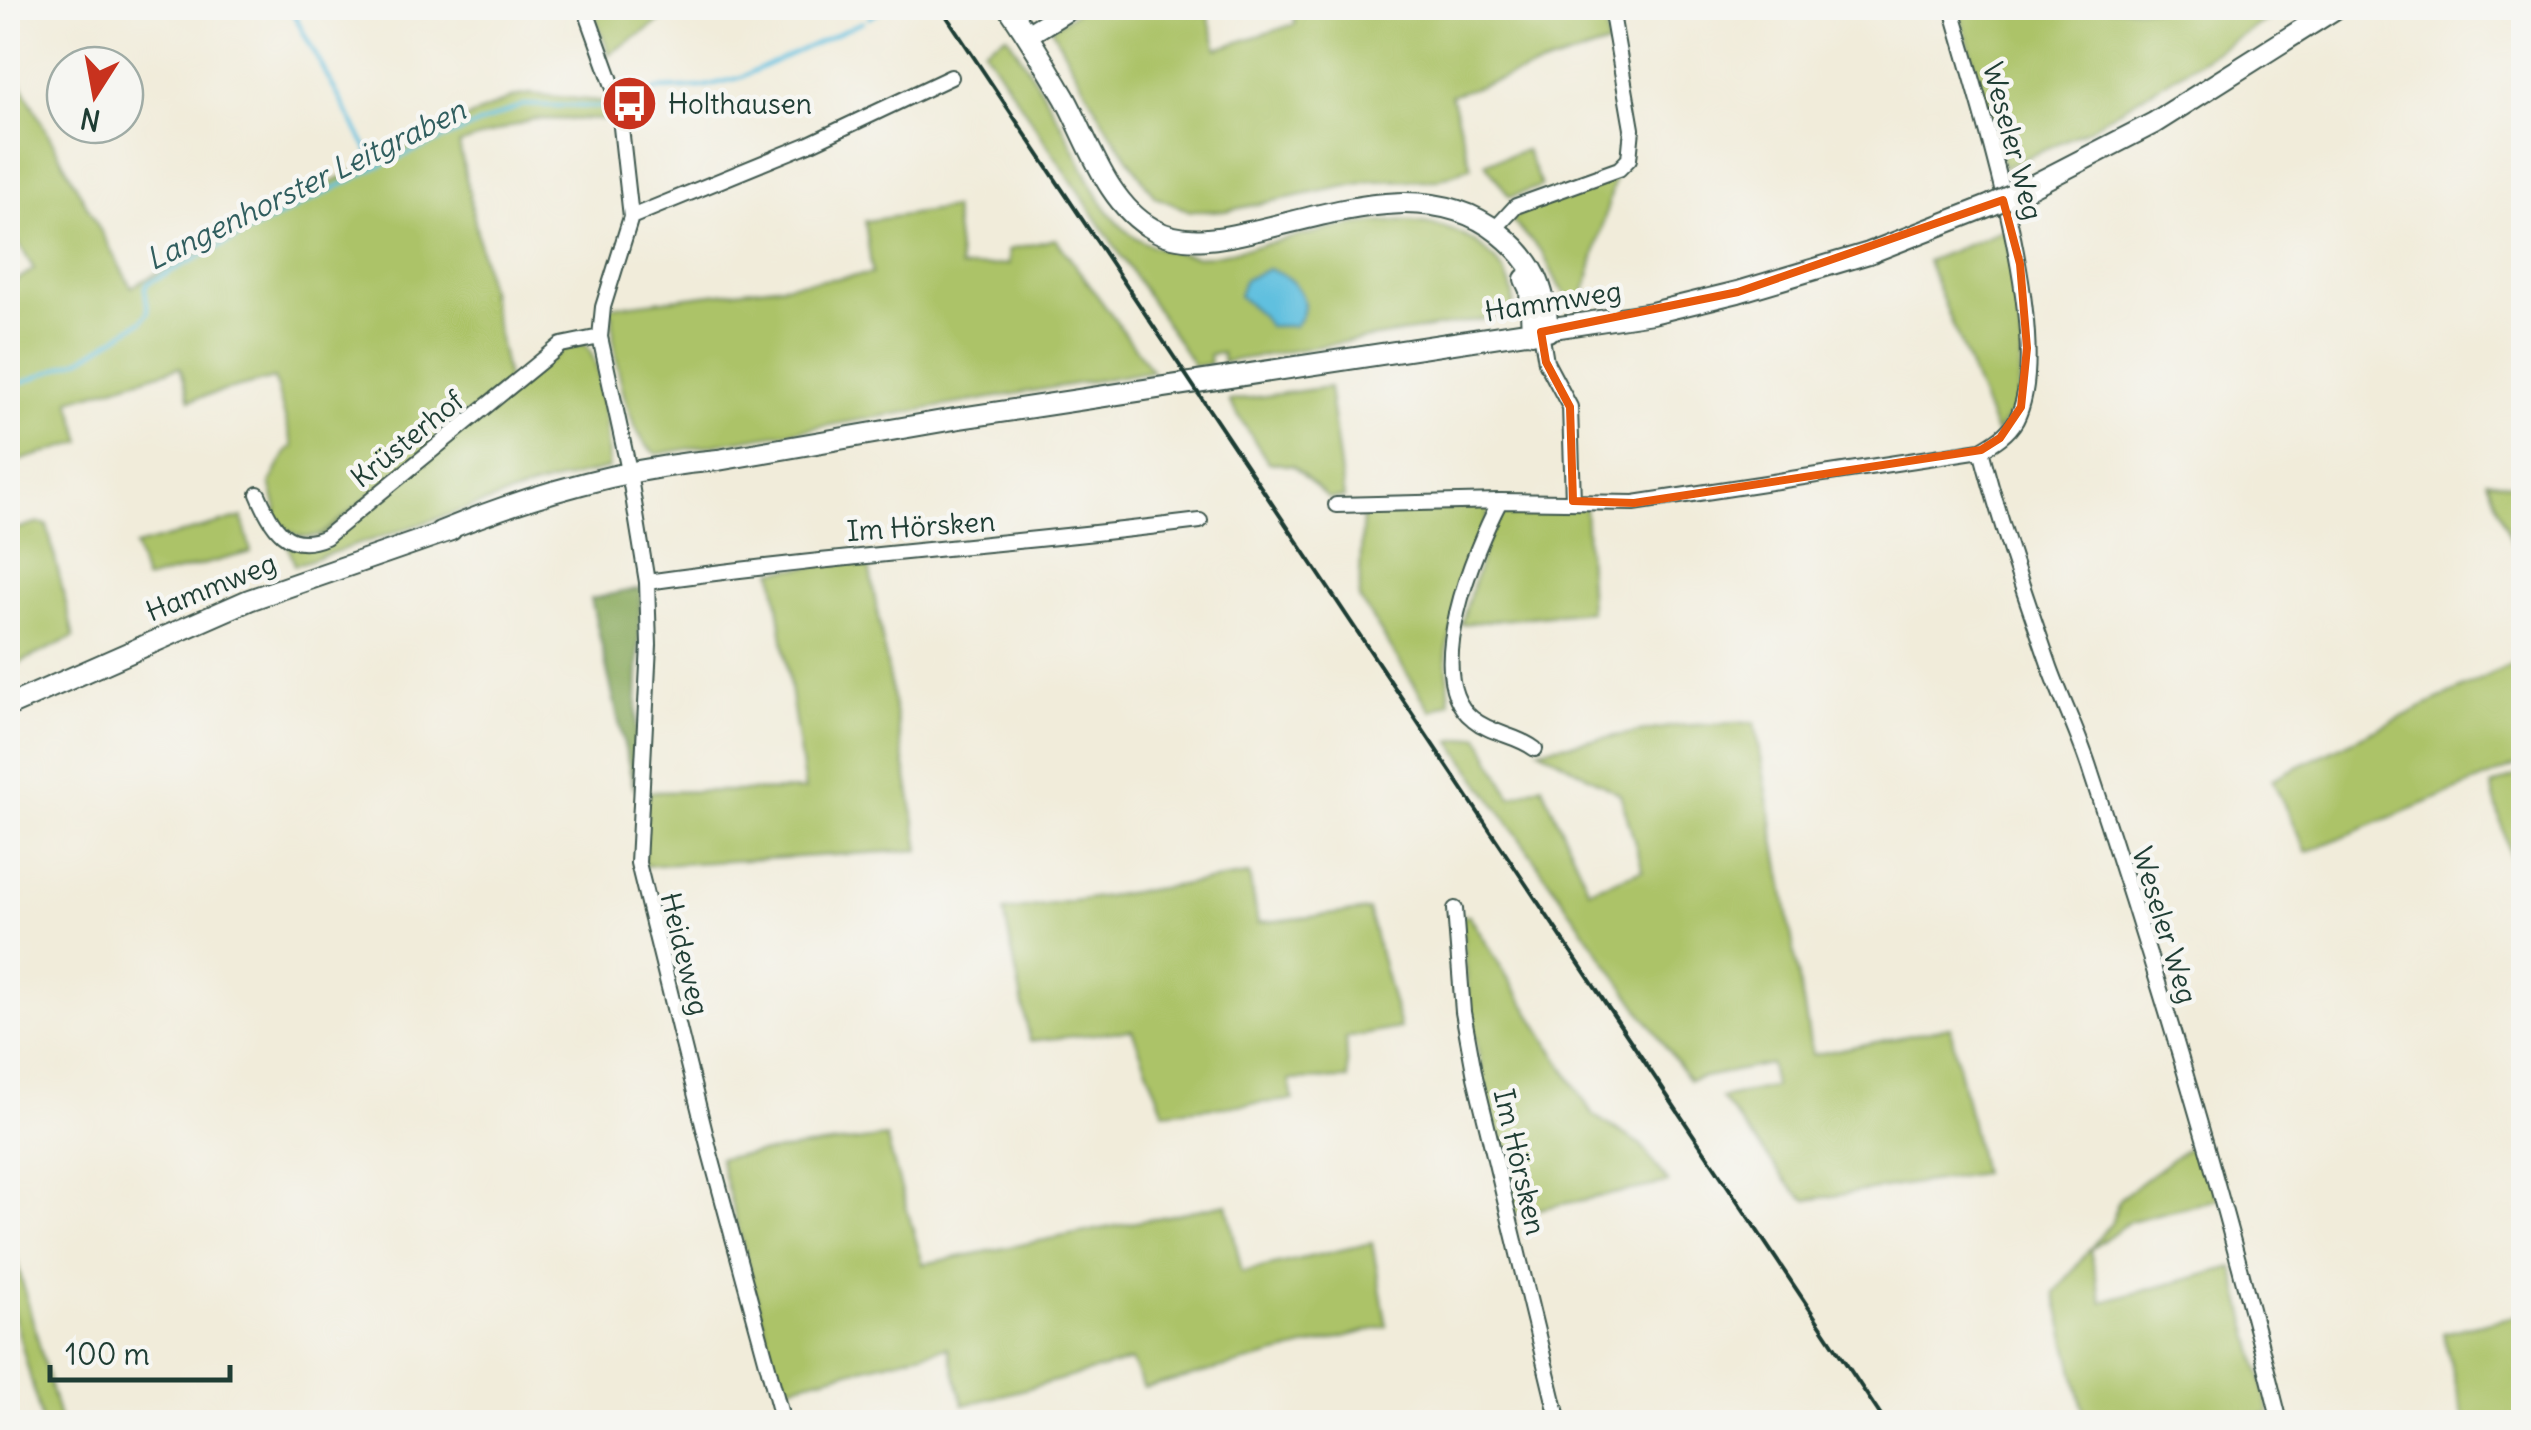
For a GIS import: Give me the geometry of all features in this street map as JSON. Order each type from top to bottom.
[{"type":"main road","points":[[1009,8],[1120,200],[1155,231],[1184,239],[1216,238],[1386,203],[1430,204],[1467,214],[1499,234],[1530,290],[1540,332]]},
{"type":"main road","points":[[1028,35],[1071,8]]},
{"type":"main road","name":"Hammweg","points":[[8,706],[249,600],[440,532],[678,464],[1652,313],[1869,254],[2020,192],[2154,123],[2336,8]]},
{"type":"street","points":[[586,8],[618,100],[631,217],[604,307],[600,336]]},
{"type":"street","points":[[1499,234],[1516,206],[1619,169],[1629,159],[1632,130],[1611,8]]},
{"type":"street","name":"Weseler Weg","points":[[1952,8],[2020,264],[2025,310],[2026,364],[2021,407],[2014,424],[1981,450],[2051,669],[2090,769],[2167,1016],[2205,1140],[2280,1422]]},
{"type":"street","points":[[631,217],[808,144],[952,77]]},
{"type":"street","points":[[1540,332],[1546,362],[1570,407],[1573,501]]},
{"type":"street","name":"Heideweg","points":[[600,336],[647,582],[649,645],[638,863],[710,1153],[783,1422]]},
{"type":"street","name":"Krüsterhof","points":[[258,494],[268,517],[283,534],[303,543],[326,537],[561,346],[600,336]]},
{"type":"street","points":[[1336,505],[1634,503],[1981,450]]},
{"type":"street","points":[[1500,501],[1469,570],[1456,626],[1454,697],[1474,721],[1536,750]]},
{"type":"street","name":"Im Hörsken","points":[[647,582],[830,558],[1001,545],[1200,521]]},
{"type":"street","name":"Im Hörsken","points":[[1455,910],[1474,1077],[1558,1422]]},
{"type":"highlighted area","points":[[2003,200],[2020,264],[2027,348],[2021,407],[2000,438],[1981,450],[1634,503],[1573,501],[1570,407],[1546,362],[1541,332],[1738,292]]},
{"type":"green space","points":[[592,8],[681,8],[609,54]]},
{"type":"green space","points":[[1083,8],[1206,8],[1217,49],[1295,24],[1292,8],[1605,8],[1608,45],[1451,95],[1471,167],[1438,180],[1372,181],[1225,211],[1190,211],[1155,197],[1108,129],[1051,28]]},
{"type":"green space","points":[[1958,8],[2286,8],[2087,130],[2004,168]]},
{"type":"green space","points":[[1007,35],[1103,204],[1138,239],[1198,257],[1352,225],[1430,224],[1465,236],[1494,259],[1510,285],[1511,315],[1223,362],[1222,353],[1209,355],[1210,364],[1194,366],[984,49]]},
{"type":"green space","points":[[8,60],[45,128],[45,145],[54,145],[131,287],[368,164],[513,97],[530,94],[607,102],[612,120],[534,119],[459,144],[508,383],[322,534],[313,536],[286,529],[270,512],[277,510],[270,483],[288,449],[293,447],[274,378],[190,400],[180,367],[70,400],[82,442],[15,462],[8,460],[8,286],[34,269],[8,225]]},
{"type":"green space","points":[[1526,150],[1541,186],[1510,197],[1485,163]]},
{"type":"green space","points":[[1616,175],[1582,303],[1571,302],[1542,252],[1511,220],[1523,211]]},
{"type":"green space","points":[[953,208],[960,268],[1009,264],[1008,250],[1056,239],[1152,371],[657,454],[646,445],[623,391],[613,315],[608,307],[872,274],[865,221]]},
{"type":"green space","points":[[2007,229],[2023,348],[2017,406],[1996,433],[1927,261]]},
{"type":"green space","points":[[584,344],[591,353],[600,383],[609,468],[540,485],[295,565],[286,541],[308,547],[566,348]]},
{"type":"green space","points":[[1329,387],[1344,498],[1328,498],[1293,466],[1268,462],[1229,401]]},
{"type":"green space","points":[[2487,480],[2523,486],[2523,569]]},
{"type":"green space","points":[[1585,505],[1590,611],[1461,624],[1486,543],[1504,507]]},
{"type":"green space","points":[[1490,507],[1446,650],[1450,702],[1431,711],[1359,598],[1363,509]]},
{"type":"green space","points":[[242,517],[251,552],[145,580],[135,546]]},
{"type":"green space","points":[[39,523],[47,525],[74,637],[8,668],[8,531]]},
{"type":"green space","points":[[868,560],[920,850],[643,866],[645,792],[805,790],[773,571]]},
{"type":"green space","points":[[641,588],[634,789],[591,599]]},
{"type":"green space","points":[[2523,659],[2523,763],[2306,852],[2272,779]]},
{"type":"green space","points":[[1755,722],[1812,1055],[1950,1027],[1982,1173],[1807,1200],[1795,1192],[1721,1098],[1774,1086],[1770,1064],[1689,1080],[1451,741],[1479,736],[1511,797],[1542,785],[1589,890],[1643,870],[1620,794],[1539,749],[1675,726]]},
{"type":"green space","points":[[2523,773],[2524,892],[2520,893],[2491,786]]},
{"type":"green space","points":[[1249,875],[1258,923],[1368,910],[1400,1028],[1346,1038],[1348,1079],[1289,1080],[1293,1100],[1164,1112],[1132,1030],[1030,1041],[1004,911]]},
{"type":"green space","points":[[1469,915],[1593,1115],[1641,1145],[1668,1183],[1513,1214],[1470,1015],[1461,916]]},
{"type":"green space","points":[[886,1137],[923,1264],[1227,1204],[1242,1272],[1372,1243],[1387,1326],[1144,1388],[1131,1361],[964,1405],[948,1347],[781,1388],[719,1158]]},
{"type":"green space","points":[[2199,1139],[2218,1199],[2130,1221],[2090,1250],[2102,1302],[2233,1267],[2270,1413],[2233,1422],[2086,1422],[2055,1293],[2112,1221],[2119,1199]]},
{"type":"green space","points":[[8,1229],[60,1422],[42,1422],[8,1293]]},
{"type":"green space","points":[[2523,1314],[2523,1422],[2465,1422],[2443,1333]]},
{"type":"water","points":[[1268,269],[1286,277],[1300,292],[1304,309],[1294,326],[1268,326],[1239,296],[1244,280]]},
{"type":"waterway","points":[[290,8],[376,165]]},
{"type":"waterway","name":"Langenhorster Leitgraben","points":[[869,18],[886,8]]},
{"type":"waterway","name":"Langenhorster Leitgraben","points":[[628,100],[658,89],[702,87],[739,78],[863,22]]},
{"type":"waterway","name":"Langenhorster Leitgraben","points":[[8,388],[82,359],[142,321],[148,312],[148,283],[377,167],[523,105],[606,107]]},
{"type":"railway","points":[[941,8],[1885,1422]]},
{"type":"place","name":"Holthausen","points":[[629,104]]}]
